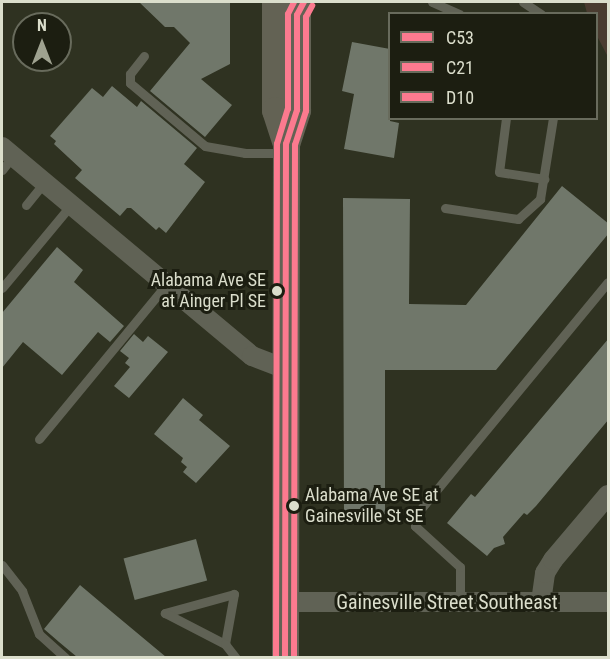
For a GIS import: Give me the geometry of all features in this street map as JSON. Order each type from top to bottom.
[{"type":"main road","points":[[285,657],[288,370],[286,149],[297,110],[293,5]]},
{"type":"street","points":[[5,158],[44,183],[252,356],[288,370]]},
{"type":"street","points":[[541,602],[545,573],[553,560],[609,495]]},
{"type":"street","name":"Gainesville Street Southeast","points":[[286,602],[609,602]]},
{"type":"lane","points":[[432,2],[454,12]]},
{"type":"lane","points":[[523,2],[539,12]]},
{"type":"lane","points":[[144,56],[130,74],[130,83],[205,146],[245,153],[286,149]]},
{"type":"lane","points":[[506,120],[499,172],[544,179]]},
{"type":"lane","points":[[445,208],[518,219],[540,199],[553,120]]},
{"type":"lane","points":[[26,205],[44,183]]},
{"type":"lane","points":[[2,288],[71,206]]},
{"type":"lane","points":[[460,602],[460,567],[414,526],[415,516],[609,282]]},
{"type":"lane","points":[[39,439],[166,285]]},
{"type":"lane","points":[[2,565],[22,591],[39,634],[66,657]]},
{"type":"lane","points":[[225,644],[234,594],[165,613],[225,644],[236,657]]},
{"type":"shaded area","points":[[584,2],[608,2],[608,57],[598,38],[598,12],[587,12]]},
{"type":"building","points":[[139,2],[230,2],[230,64],[201,79],[232,105],[205,137],[150,91],[190,43],[174,27],[165,27]]},
{"type":"building","points":[[352,42],[388,49],[388,120],[399,123],[394,158],[344,149],[354,94],[342,91]]},
{"type":"building","points":[[112,86],[137,107],[141,101],[197,148],[184,164],[205,182],[166,233],[159,227],[156,230],[131,208],[127,208],[120,216],[75,178],[82,170],[54,144],[56,141],[50,136],[92,88],[103,97]]},
{"type":"building","points":[[562,186],[609,224],[609,233],[496,370],[385,370],[385,514],[344,514],[343,198],[410,199],[409,304],[466,305]]},
{"type":"building","points":[[57,247],[83,270],[74,282],[124,326],[110,342],[98,332],[62,375],[23,342],[2,368],[2,313]]},
{"type":"building","points":[[134,334],[143,342],[148,336],[168,352],[129,398],[114,386],[130,367],[125,363],[129,358],[120,351]]},
{"type":"building","points":[[609,338],[609,419],[536,506],[527,515],[524,513],[503,537],[505,544],[494,548],[487,556],[447,523],[471,494],[475,497]]},
{"type":"building","points":[[183,398],[203,415],[199,420],[230,446],[196,483],[183,472],[187,467],[181,462],[183,458],[154,434]]},
{"type":"building","points":[[196,539],[207,581],[135,600],[124,558]]},
{"type":"building","points":[[80,585],[166,657],[77,657],[59,642],[44,629]]},
{"type":"transit line","name":"D10","points":[[276,658],[277,144],[288,109],[288,14],[294,2]]},
{"type":"transit line","name":"C53","points":[[285,658],[286,144],[297,110],[297,15],[304,2]]},
{"type":"transit line","name":"C21","points":[[294,658],[295,145],[306,111],[306,17],[312,6]]},
{"type":"place","name":"Alabama Ave SE at Ainger Pl SE","points":[[277,291]]},
{"type":"place","name":"Alabama Ave SE at Gainesville St SE","points":[[294,506]]}]
